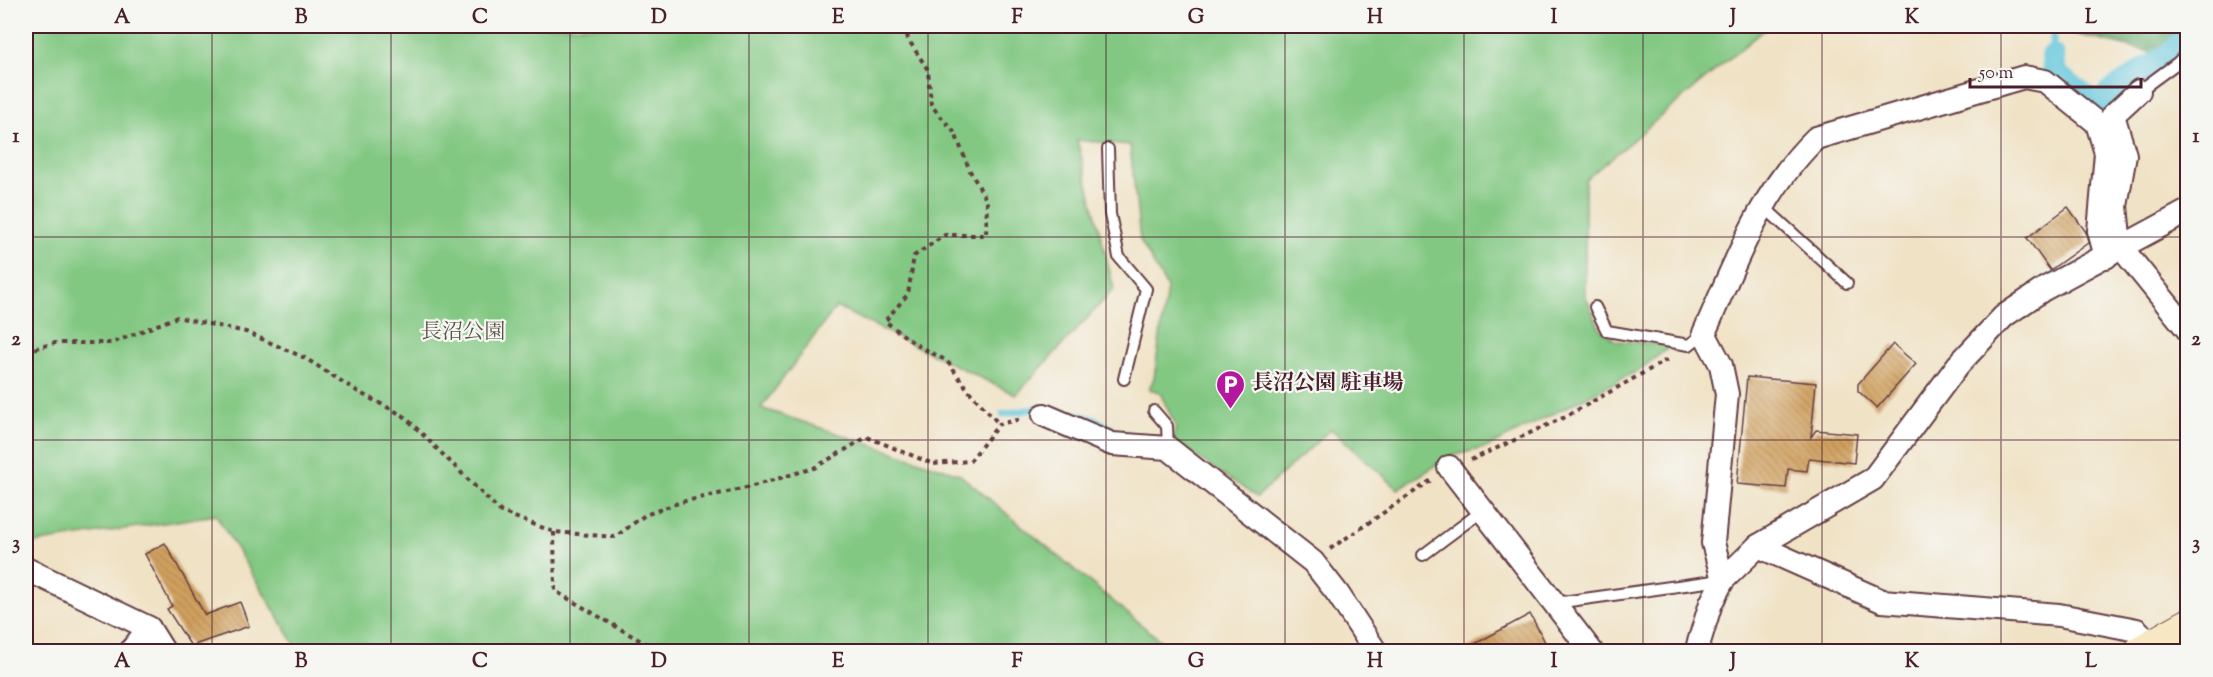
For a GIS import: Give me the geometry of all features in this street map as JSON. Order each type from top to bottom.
[{"type":"main road","points":[[2146,648],[2187,625]]},
{"type":"street","points":[[1723,580],[1713,543],[1727,394],[1721,364],[1696,339],[1762,205],[1796,158],[1816,138],[2024,77],[2044,81],[2097,123],[2106,153],[2099,231],[2113,251],[2187,330]]},
{"type":"street","points":[[2113,251],[2116,206],[2125,155],[2113,115],[2139,91]]},
{"type":"street","points":[[1696,651],[1711,603],[1723,580],[1758,546],[1873,479],[1958,365],[2004,316],[2044,289],[2187,211]]},
{"type":"street","points":[[1044,415],[1112,444],[1168,448],[1229,491],[1312,562],[1338,594],[1376,651]]},
{"type":"street","points":[[1449,467],[1592,651]]},
{"type":"street","points":[[1758,546],[1882,601],[2059,615],[2137,630],[2146,648]]},
{"type":"street","points":[[28,575],[149,628],[164,651]]},
{"type":"street","points":[[130,651],[149,628]]},
{"type":"lane","points":[[2139,91],[2177,63],[2187,52]]},
{"type":"lane","points":[[1108,149],[1110,214],[1119,257],[1146,289],[1124,378]]},
{"type":"lane","points":[[1762,205],[1846,283]]},
{"type":"lane","points":[[1595,307],[1608,331],[1696,339]]},
{"type":"lane","points":[[1154,411],[1167,426],[1168,448]]},
{"type":"lane","points":[[1423,555],[1482,510]]},
{"type":"lane","points":[[1555,603],[1723,580]]},
{"type":"path","points":[[905,26],[908,39],[928,70],[931,105],[955,133],[970,171],[987,201],[986,235],[945,235],[914,256],[908,294],[885,321],[915,344],[947,361],[968,390],[999,424]]},
{"type":"path","points":[[26,351],[55,343],[112,342],[177,317],[246,332],[305,357],[360,393],[404,416],[501,512],[554,531],[615,537],[645,514],[681,502],[746,488],[814,468],[867,437],[933,464],[970,461],[999,424],[1044,415]]},
{"type":"path","points":[[1312,562],[1449,467],[1490,454],[1565,417],[1655,368],[1696,339]]},
{"type":"path","points":[[554,531],[555,591],[660,651]]},
{"type":"green space","name":"長沼公園","points":[[26,26],[1768,26],[1585,180],[1585,295],[1600,329],[1616,341],[1672,345],[1639,370],[1488,447],[1451,456],[1398,489],[1331,429],[1257,497],[1173,441],[1176,426],[1160,393],[1149,389],[1154,378],[1167,288],[1140,240],[1130,145],[1077,140],[1114,289],[1016,395],[836,307],[761,408],[959,474],[1173,651],[299,651],[216,515],[27,544]]},
{"type":"green space","points":[[2041,26],[2184,26],[2154,53]]},
{"type":"building","points":[[2068,207],[2086,232],[2088,243],[2050,270],[2027,238]]},
{"type":"building","points":[[1893,344],[1916,364],[1877,408],[1858,391],[1858,384]]},
{"type":"building","points":[[1747,377],[1816,383],[1811,437],[1816,430],[1857,434],[1854,463],[1809,458],[1807,471],[1788,469],[1786,488],[1737,484]]},
{"type":"building","points":[[165,543],[205,615],[240,602],[249,626],[191,646],[167,609],[172,606],[145,554]]},
{"type":"building","points":[[1530,614],[1545,642],[1527,651],[1462,651]]},
{"type":"waterway","points":[[2053,26],[2053,56]]},
{"type":"waterway","points":[[2102,111],[2109,93],[2167,56],[2188,38]]},
{"type":"waterway","points":[[2053,56],[2055,74],[2098,110],[2109,129],[2113,142]]},
{"type":"waterway","points":[[1003,414],[1045,407]]},
{"type":"waterway","points":[[1058,411],[1095,419],[1119,434],[1126,434]]},
{"type":"place","name":"長沼公園 駐車場","points":[[1231,410]]}]
